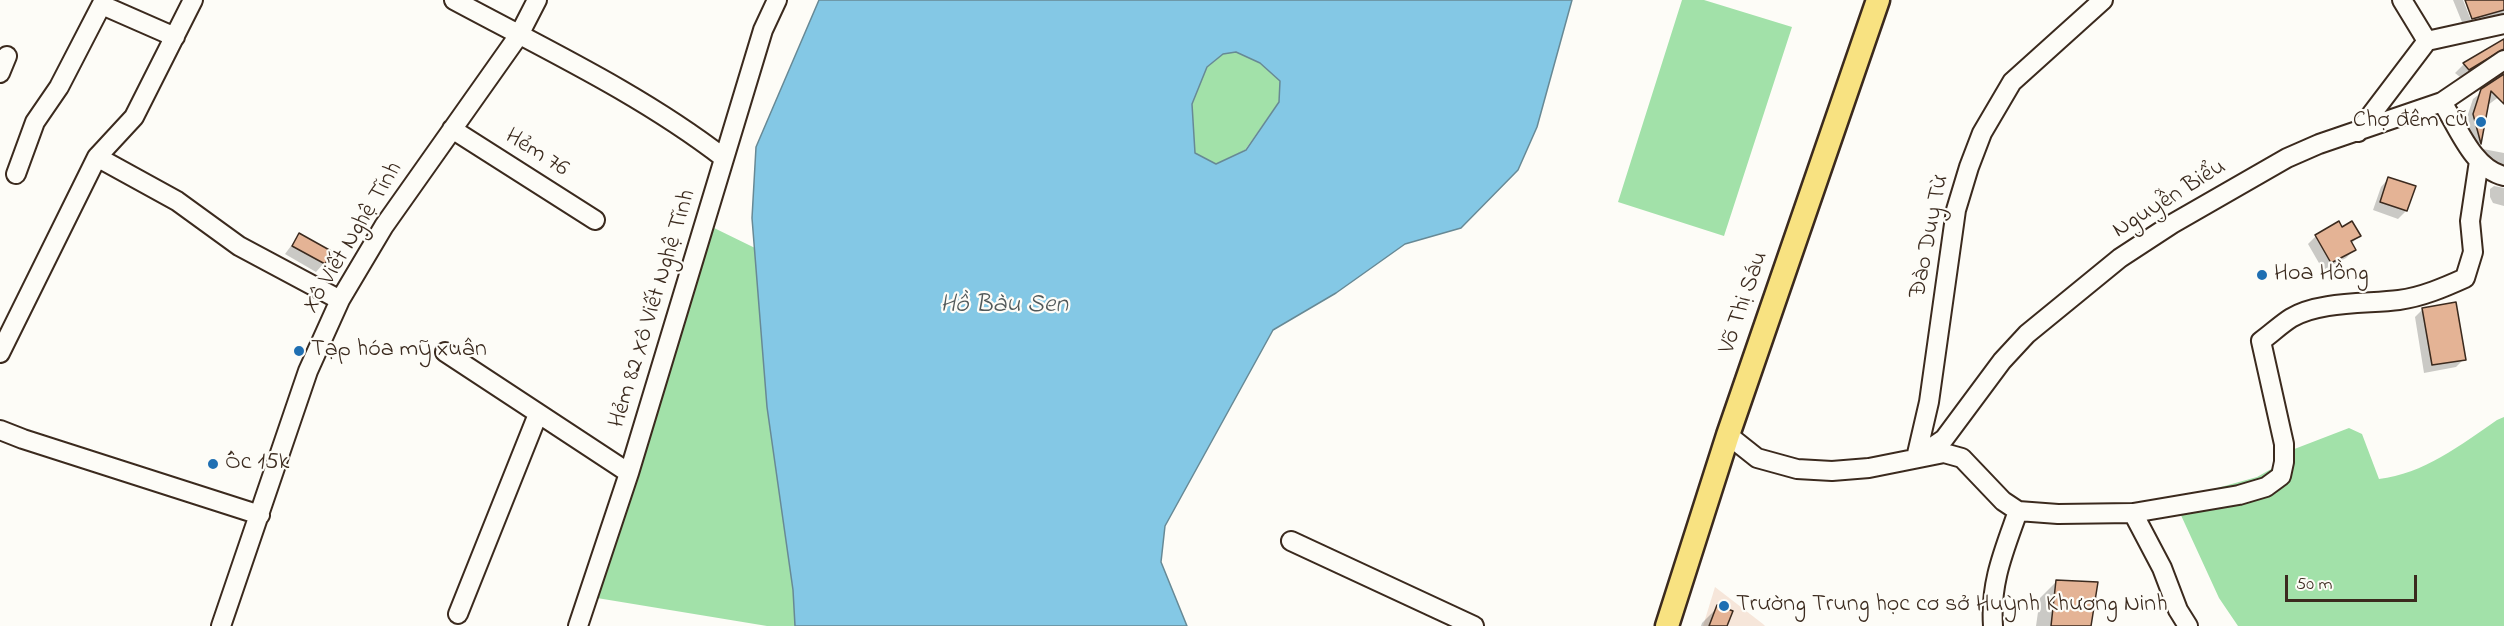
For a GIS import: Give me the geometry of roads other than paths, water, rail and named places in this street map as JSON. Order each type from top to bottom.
[{"type":"main road","name":"Võ Thị Sáu","points":[[1671,624],[1728,435],[1878,0]]},
{"type":"street","points":[[0,353],[97,157],[134,117],[193,0]]},
{"type":"street","points":[[454,0],[611,84],[701,140],[724,158]]},
{"type":"street","name":"Xô Viết Nghệ Tĩnh","points":[[221,626],[308,371],[340,300],[384,226],[519,35],[537,0]]},
{"type":"street","name":"Đào Duy Từ","points":[[1916,458],[1929,402],[1956,210],[1982,133],[2012,82],[2103,0]]},
{"type":"street","points":[[2402,0],[2427,41]]},
{"type":"street","points":[[16,174],[34,122],[59,87],[103,2],[175,37]]},
{"type":"street","name":"Hẻm 82 Xô Viết Nghệ Tĩnh","points":[[578,626],[629,473],[763,30],[775,3]]},
{"type":"street","points":[[2357,133],[2427,41],[2504,24]]},
{"type":"street","name":"Nguyễn Biểu","points":[[1916,458],[1944,439],[2001,361],[2027,334],[2120,258],[2172,224],[2286,158],[2319,144],[2357,133],[2442,102],[2504,60]]},
{"type":"street","points":[[2442,102],[2479,161],[2495,174],[2504,177]]},
{"type":"street","name":"Hẻm 76","points":[[452,129],[595,220]]},
{"type":"street","points":[[97,157],[177,201],[239,246],[340,300]]},
{"type":"street","points":[[1728,435],[1757,458],[1797,469],[1832,471],[1860,469],[1944,453],[1962,458],[2003,501],[2018,511],[2058,514],[2133,513],[2240,495],[2266,487],[2281,476],[2284,444],[2261,341],[2292,317],[2314,310],[2357,301],[2400,300],[2439,289],[2465,278],[2473,252],[2470,221],[2479,161]]},
{"type":"street","points":[[445,352],[629,473]]},
{"type":"street","points":[[458,614],[538,414]]},
{"type":"street","points":[[0,430],[23,440],[260,515]]},
{"type":"street","points":[[1993,626],[1991,600],[1998,568],[2018,511]]},
{"type":"street","points":[[2133,513],[2162,568],[2178,610],[2188,626]]},
{"type":"street","points":[[1291,541],[1474,626]]},
{"type":"water","name":"Hồ Bàu Sen","points":[[819,0],[1572,0],[1537,127],[1518,170],[1461,228],[1405,244],[1336,293],[1273,330],[1165,526],[1161,562],[1187,626],[795,626],[793,590],[767,407],[752,218],[756,147]],"holes":[[[1236,52],[1260,63],[1280,81],[1279,102],[1246,150],[1216,164],[1195,153],[1192,104],[1207,67],[1223,54]]]},
{"type":"place","name":"Chợ đêm cũ","points":[[2481,122]]},
{"type":"place","name":"Hoa Hồng","points":[[2262,275]]},
{"type":"place","name":"Tạp hóa mỹ xuân","points":[[299,351]]},
{"type":"place","name":"Ốc 15k","points":[[213,464]]},
{"type":"place","name":"Trường Trung học cơ sở Huỳnh Khương Ninh","points":[[1724,606]]}]
